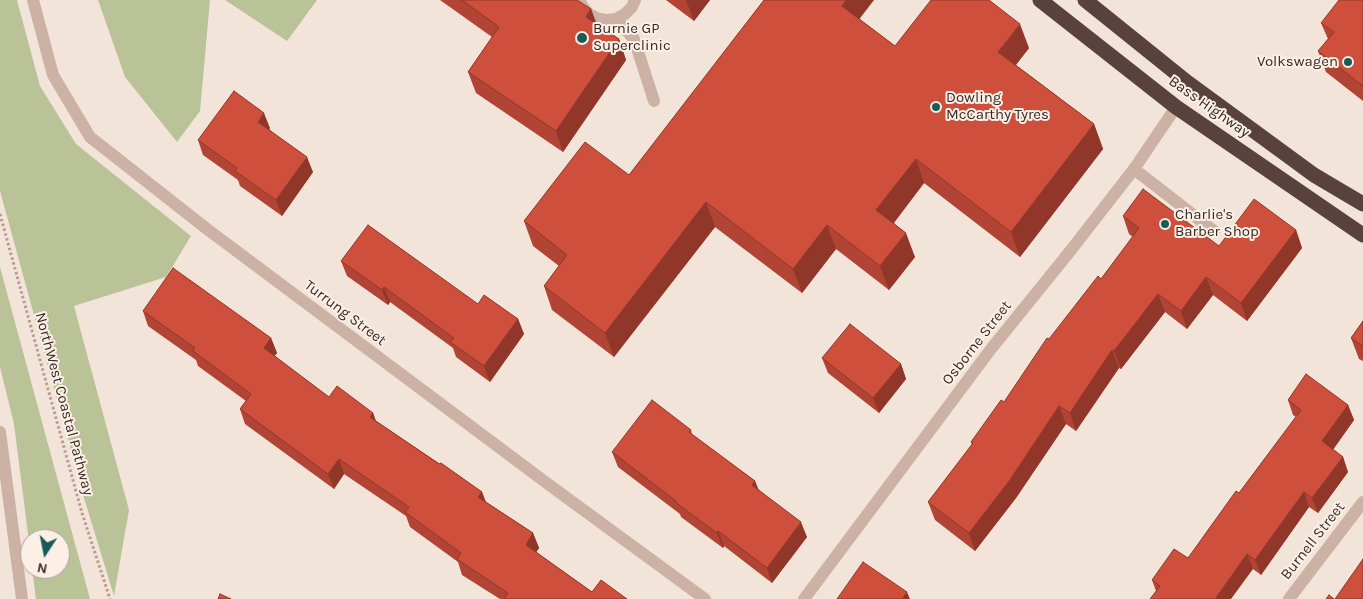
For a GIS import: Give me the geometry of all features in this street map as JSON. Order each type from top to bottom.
[{"type":"highway","name":"Bass Highway","points":[[1040,0],[1176,107],[1363,235]]},
{"type":"highway","name":"Bass Highway","points":[[1085,0],[1187,82],[1314,175],[1363,204]]},
{"type":"street","name":"Turrung Street","points":[[33,0],[53,75],[90,138],[255,265],[705,599]]},
{"type":"street","points":[[580,0],[582,6],[589,14],[606,20],[616,19],[625,14],[632,7],[635,0]]},
{"type":"street","points":[[616,19],[634,39],[654,101]]},
{"type":"street","name":"Osborne Street","points":[[804,599],[991,349],[1134,169],[1176,107]]},
{"type":"street","points":[[1134,169],[1214,230]]},
{"type":"street","points":[[0,432],[22,599]]},
{"type":"street","name":"Burnell Street","points":[[1289,599],[1363,502]]},
{"type":"path","name":"NorthWest Coastal Pathway","points":[[0,214],[82,513],[110,599]]},
{"type":"green space","points":[[0,0],[17,0],[40,86],[76,144],[191,236],[166,277],[74,306],[129,510],[114,596],[84,498],[0,191]]},
{"type":"green space","points":[[98,0],[210,0],[200,111],[177,142],[125,77]]},
{"type":"green space","points":[[225,0],[317,0],[287,41]]},
{"type":"green space","points":[[0,267],[90,599],[36,599],[33,579],[70,579],[70,529],[27,529],[14,424],[0,367]]},
{"type":"building","points":[[462,0],[577,0],[591,9],[586,17],[619,39],[556,131],[468,72],[499,27]]},
{"type":"building","points":[[764,0],[846,0],[842,6],[895,46],[931,0],[989,0],[1020,24],[998,52],[1094,124],[1011,232],[916,159],[876,210],[906,233],[880,266],[827,225],[793,269],[706,202],[605,333],[544,286],[567,255],[524,221],[585,142],[629,175]]},
{"type":"building","name":"Volkswagen","points":[[1339,0],[1363,0],[1363,86],[1318,51],[1334,32],[1321,23]]},
{"type":"building","points":[[234,91],[264,113],[258,122],[307,157],[276,200],[235,171],[237,168],[198,140]]},
{"type":"building","points":[[1143,189],[1219,246],[1254,199],[1296,230],[1241,303],[1206,277],[1181,311],[1158,294],[1114,351],[1112,350],[1070,413],[1059,406],[1010,480],[969,533],[928,502],[973,443],[971,442],[1001,400],[1004,402],[1047,338],[1049,339],[1098,276],[1101,279],[1139,228],[1123,216]]},
{"type":"building","points":[[368,225],[478,304],[484,295],[518,319],[484,366],[450,342],[454,338],[384,287],[382,290],[341,261]]},
{"type":"building","points":[[173,268],[271,338],[264,348],[329,397],[337,386],[373,413],[370,417],[482,492],[478,497],[533,533],[526,545],[592,592],[601,580],[627,599],[504,599],[508,593],[457,559],[461,553],[405,512],[409,507],[339,459],[328,474],[240,409],[251,394],[193,351],[195,348],[143,311]]},
{"type":"building","points":[[1363,321],[1363,346],[1351,338]]},
{"type":"building","points":[[850,324],[901,364],[873,398],[822,358]]},
{"type":"building","points":[[1306,374],[1348,405],[1322,441],[1343,457],[1312,498],[1304,492],[1255,560],[1247,554],[1215,599],[1150,599],[1160,586],[1152,580],[1174,549],[1188,558],[1236,491],[1239,493],[1301,410],[1288,400]]},
{"type":"building","points":[[652,400],[691,430],[689,432],[755,481],[752,485],[801,522],[767,568],[718,531],[717,533],[675,502],[612,452]]},
{"type":"building","points":[[1363,559],[1363,599],[1335,599]]},
{"type":"building","points":[[863,562],[907,592],[902,599],[837,599]]},
{"type":"building","points":[[220,594],[231,599],[218,599]]},
{"type":"building","points":[[1329,595],[1334,599],[1326,599]]},
{"type":"place","name":"Burnie GP Superclinic","points":[[582,38]]},
{"type":"place","name":"Volkswagen","points":[[1348,62]]},
{"type":"place","name":"Dowling McCarthy Tyres","points":[[936,107]]},
{"type":"place","name":"Charlie's Barber Shop","points":[[1165,224]]}]
